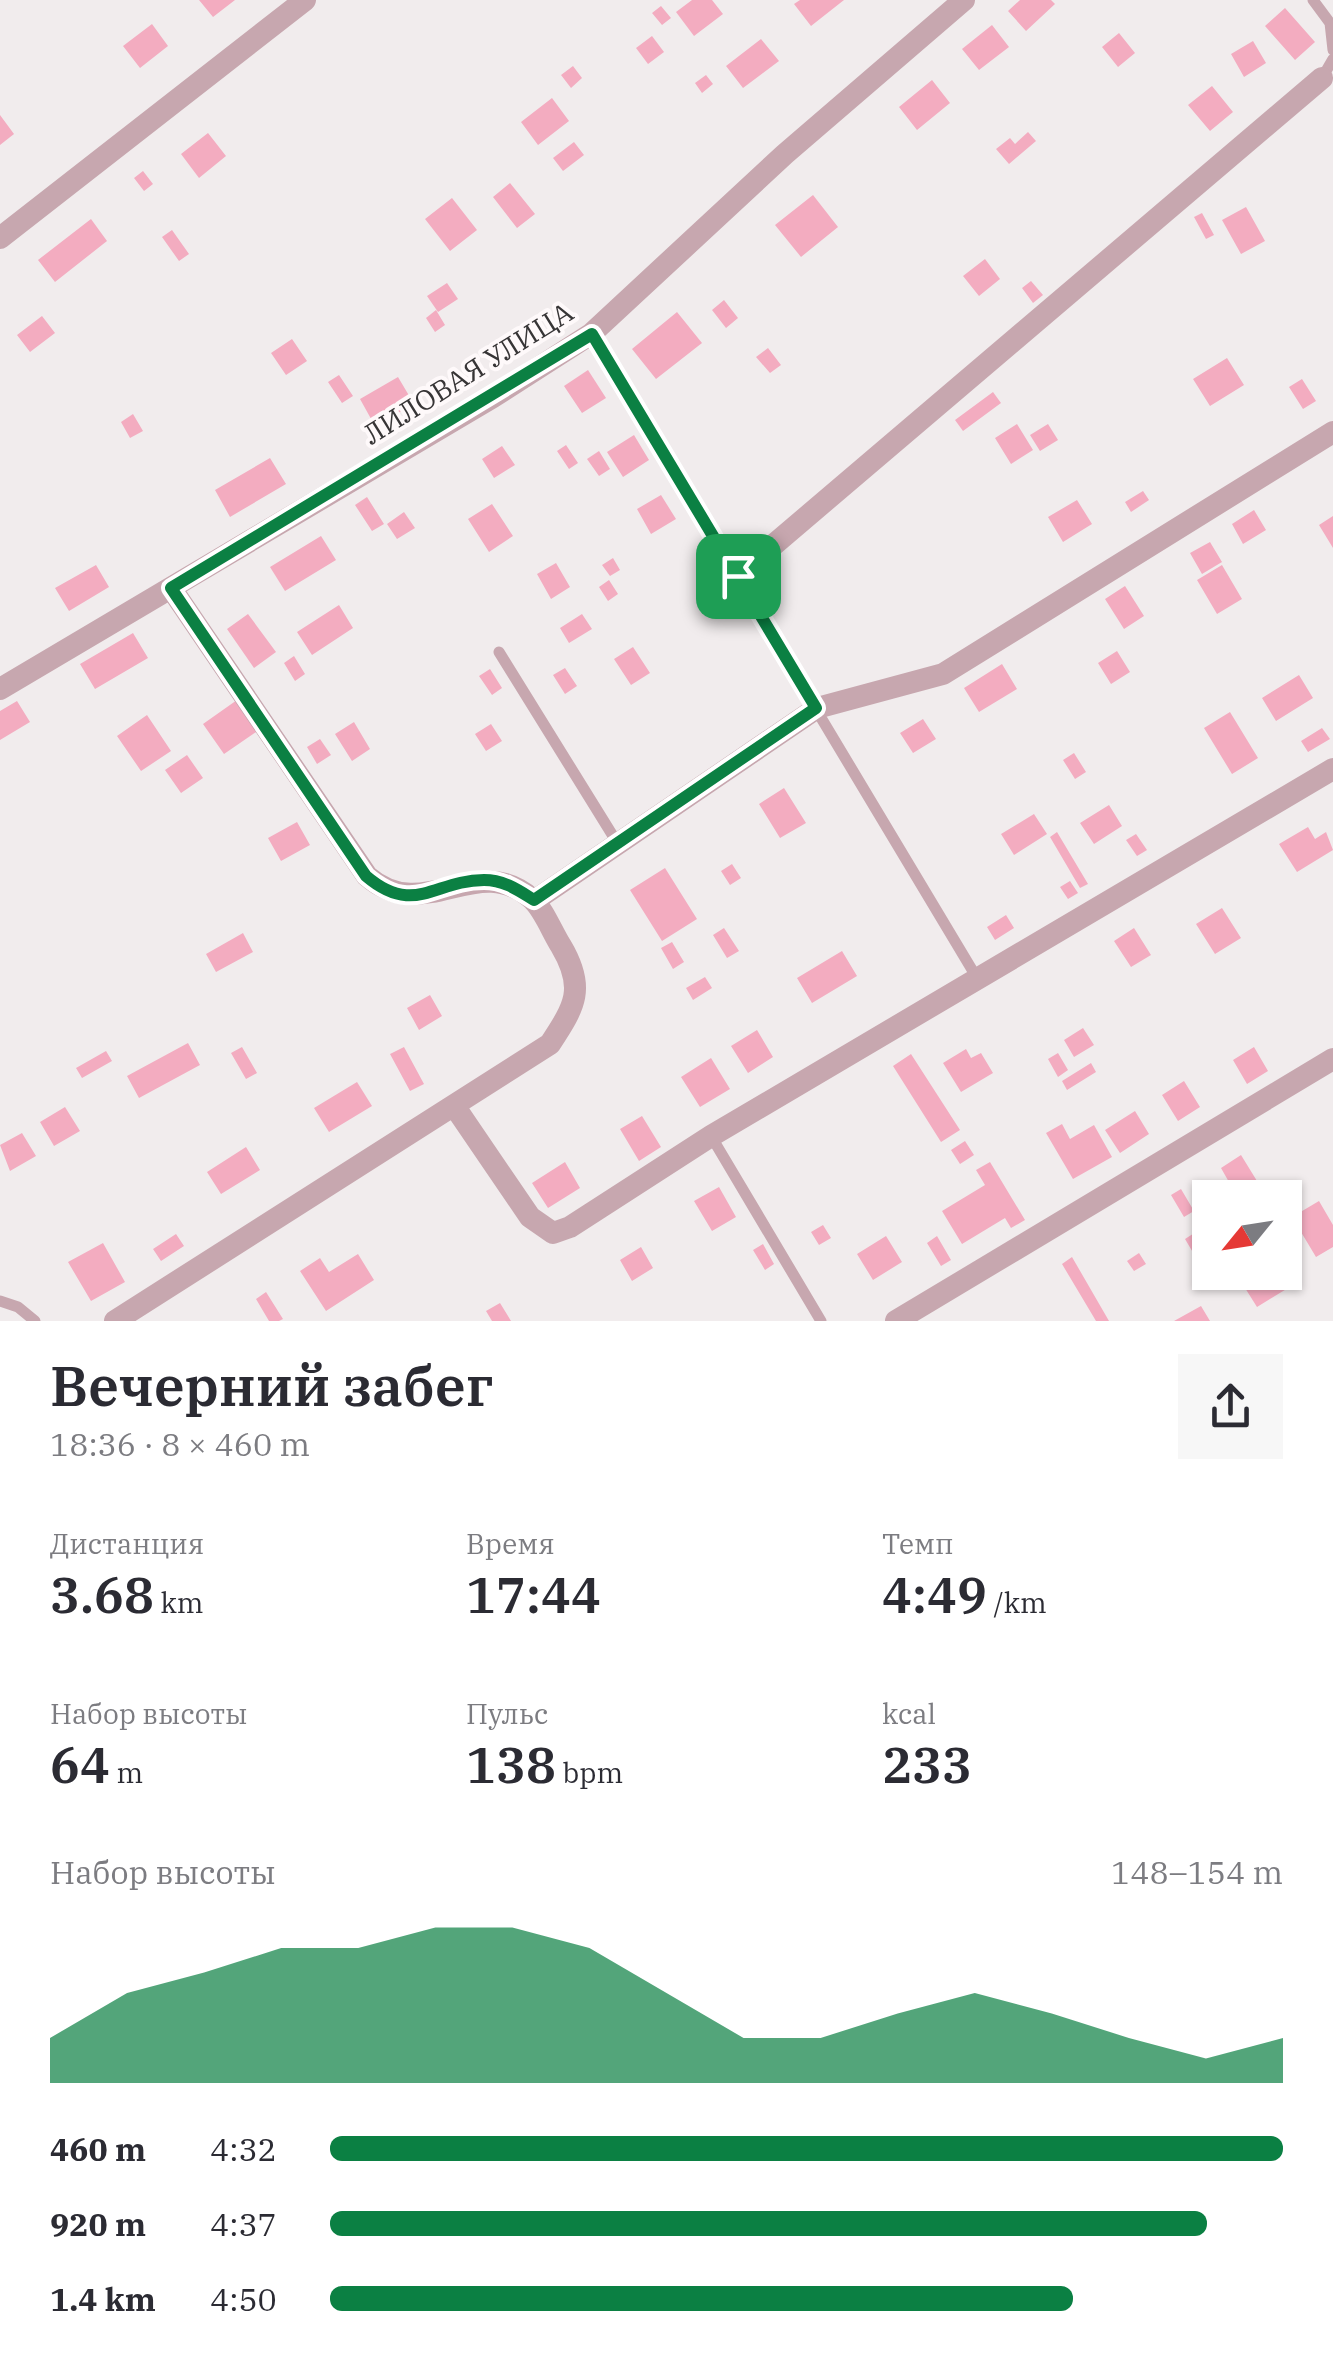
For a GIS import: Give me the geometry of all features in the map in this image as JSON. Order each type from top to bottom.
[{"type":"street","points":[[0,238],[306,0]]},
{"type":"street","name":"ЛИЛОВАЯ УЛИЦА","points":[[0,690],[592,334],[785,154],[964,0]]},
{"type":"street","points":[[738,576],[1327,68]]},
{"type":"street","points":[[534,900],[816,708],[944,674],[1333,432]]},
{"type":"street","points":[[114,1321],[550,1044],[575,1006],[574,968],[534,900],[507,883],[482,880],[410,897],[384,892],[366,876],[171,588]]},
{"type":"street","points":[[456,1107],[530,1217],[553,1233],[570,1227],[711,1136],[1333,770]]},
{"type":"street","points":[[896,1321],[1333,1058]]},
{"type":"lane","points":[[1313,0],[1330,23],[1333,50]]},
{"type":"lane","points":[[592,334],[977,978]]},
{"type":"lane","points":[[500,652],[618,844]]},
{"type":"lane","points":[[711,1136],[821,1321]]},
{"type":"lane","points":[[0,1301],[18,1307],[35,1321]]},
{"type":"building","points":[[199,0],[235,0],[213,17]]},
{"type":"building","points":[[692,0],[712,0],[723,14],[694,36],[676,12]]},
{"type":"building","points":[[800,0],[844,0],[811,26],[794,4]]},
{"type":"building","points":[[1020,0],[1051,0],[1055,4],[1026,31],[1008,11]]},
{"type":"building","points":[[661,6],[671,18],[662,25],[652,13]]},
{"type":"building","points":[[1285,8],[1315,42],[1295,60],[1265,26]]},
{"type":"building","points":[[152,24],[168,46],[140,68],[123,46]]},
{"type":"building","points":[[992,25],[1009,47],[979,70],[962,49]]},
{"type":"building","points":[[1119,33],[1135,53],[1118,67],[1102,47]]},
{"type":"building","points":[[652,36],[664,52],[648,64],[636,48]]},
{"type":"building","points":[[761,39],[779,61],[743,88],[726,66]]},
{"type":"building","points":[[1253,41],[1266,63],[1244,77],[1231,54]]},
{"type":"building","points":[[573,66],[582,78],[571,88],[561,75]]},
{"type":"building","points":[[706,75],[713,84],[702,93],[695,83]]},
{"type":"building","points":[[932,80],[950,103],[917,130],[899,107]]},
{"type":"building","points":[[1212,86],[1233,112],[1210,131],[1188,105]]},
{"type":"building","points":[[552,98],[569,121],[538,145],[521,122]]},
{"type":"building","points":[[0,115],[14,134],[0,145]]},
{"type":"building","points":[[1028,132],[1036,141],[1009,164],[996,149],[1010,138],[1015,144]]},
{"type":"building","points":[[208,133],[226,156],[199,178],[181,154]]},
{"type":"building","points":[[574,142],[584,155],[563,171],[553,158]]},
{"type":"building","points":[[143,171],[153,184],[144,191],[134,178]]},
{"type":"building","points":[[510,183],[535,214],[517,228],[493,197]]},
{"type":"building","points":[[813,195],[838,227],[801,257],[775,225]]},
{"type":"building","points":[[452,198],[477,230],[450,251],[425,219]]},
{"type":"building","points":[[1246,207],[1265,241],[1241,254],[1222,220]]},
{"type":"building","points":[[1202,213],[1214,235],[1206,239],[1194,217]]},
{"type":"building","points":[[91,219],[107,241],[55,282],[38,260]]},
{"type":"building","points":[[172,230],[189,254],[179,261],[162,237]]},
{"type":"building","points":[[985,259],[1000,279],[979,296],[963,276]]},
{"type":"building","points":[[1031,281],[1043,295],[1033,303],[1022,288]]},
{"type":"building","points":[[447,283],[458,299],[438,312],[427,296]]},
{"type":"building","points":[[724,300],[738,318],[726,328],[712,310]]},
{"type":"building","points":[[436,310],[445,325],[435,332],[426,318]]},
{"type":"building","points":[[677,312],[702,343],[656,379],[632,349]]},
{"type":"building","points":[[42,316],[55,333],[30,352],[17,335]]},
{"type":"building","points":[[292,339],[307,361],[286,375],[271,353]]},
{"type":"building","points":[[768,348],[781,365],[770,373],[756,357]]},
{"type":"building","points":[[1227,358],[1244,385],[1210,406],[1193,379]]},
{"type":"building","points":[[588,370],[606,398],[582,413],[564,386]]},
{"type":"building","points":[[339,375],[353,396],[342,403],[328,382]]},
{"type":"building","points":[[398,377],[414,404],[375,426],[360,399]]},
{"type":"building","points":[[1302,379],[1316,401],[1303,409],[1289,387]]},
{"type":"building","points":[[993,392],[1001,403],[963,431],[955,420]]},
{"type":"building","points":[[133,414],[143,431],[130,438],[121,422]]},
{"type":"building","points":[[1017,424],[1033,450],[1011,464],[995,438]]},
{"type":"building","points":[[1048,424],[1058,440],[1040,451],[1030,435]]},
{"type":"building","points":[[634,435],[649,460],[623,477],[607,452]]},
{"type":"building","points":[[566,445],[578,463],[569,469],[557,451]]},
{"type":"building","points":[[502,446],[515,465],[494,478],[482,459]]},
{"type":"building","points":[[599,451],[610,469],[599,476],[587,459]]},
{"type":"building","points":[[270,458],[286,484],[230,517],[215,490]]},
{"type":"building","points":[[1143,491],[1149,500],[1131,512],[1125,502]]},
{"type":"building","points":[[661,495],[676,519],[651,534],[637,509]]},
{"type":"building","points":[[367,497],[384,524],[372,531],[355,505]]},
{"type":"building","points":[[1077,500],[1092,524],[1063,542],[1048,517]]},
{"type":"building","points":[[492,504],[513,536],[489,552],[468,519]]},
{"type":"building","points":[[1254,510],[1266,530],[1243,544],[1232,524]]},
{"type":"building","points":[[404,512],[415,528],[397,539],[387,524]]},
{"type":"building","points":[[1333,516],[1333,548],[1319,525]]},
{"type":"building","points":[[321,536],[336,560],[285,591],[270,567]]},
{"type":"building","points":[[1210,542],[1222,562],[1202,574],[1190,553]]},
{"type":"building","points":[[613,558],[620,570],[610,576],[602,565]]},
{"type":"building","points":[[556,563],[570,587],[551,599],[537,574]]},
{"type":"building","points":[[96,565],[109,587],[69,611],[55,588]]},
{"type":"building","points":[[1222,565],[1242,599],[1217,614],[1197,580]]},
{"type":"building","points":[[609,580],[618,594],[608,601],[599,587]]},
{"type":"building","points":[[1125,586],[1144,616],[1124,629],[1105,599]]},
{"type":"building","points":[[339,605],[353,628],[312,655],[297,632]]},
{"type":"building","points":[[248,614],[276,652],[254,668],[227,629]]},
{"type":"building","points":[[582,614],[592,629],[569,643],[560,628]]},
{"type":"building","points":[[133,633],[148,658],[95,689],[80,664]]},
{"type":"building","points":[[633,647],[650,673],[631,685],[614,659]]},
{"type":"building","points":[[1117,651],[1130,672],[1111,684],[1098,663]]},
{"type":"building","points":[[294,656],[305,674],[295,681],[284,663]]},
{"type":"building","points":[[1002,664],[1017,689],[979,712],[964,688]]},
{"type":"building","points":[[565,668],[577,686],[565,694],[553,675]]},
{"type":"building","points":[[490,669],[502,688],[492,695],[479,676]]},
{"type":"building","points":[[1299,675],[1313,698],[1276,721],[1262,698]]},
{"type":"building","points":[[237,700],[259,730],[224,754],[203,724]]},
{"type":"building","points":[[17,701],[30,722],[0,740],[0,711]]},
{"type":"building","points":[[1230,712],[1258,758],[1232,774],[1204,728]]},
{"type":"building","points":[[147,715],[171,751],[141,771],[117,736]]},
{"type":"building","points":[[923,719],[936,739],[913,753],[900,733]]},
{"type":"building","points":[[354,722],[370,749],[352,761],[335,734]]},
{"type":"building","points":[[491,724],[502,741],[486,751],[475,734]]},
{"type":"building","points":[[1322,728],[1330,739],[1308,752],[1301,741]]},
{"type":"building","points":[[320,739],[331,755],[317,764],[307,747]]},
{"type":"building","points":[[1074,753],[1086,772],[1075,779],[1063,760]]},
{"type":"building","points":[[187,755],[203,778],[181,793],[165,770]]},
{"type":"building","points":[[784,788],[806,823],[780,838],[759,804]]},
{"type":"building","points":[[1109,805],[1122,826],[1094,844],[1080,823]]},
{"type":"building","points":[[1034,814],[1047,834],[1014,855],[1001,834]]},
{"type":"building","points":[[297,822],[310,845],[281,861],[268,838]]},
{"type":"building","points":[[1308,827],[1315,839],[1326,832],[1333,850],[1297,872],[1279,844]]},
{"type":"building","points":[[1057,832],[1088,884],[1080,888],[1050,837]]},
{"type":"building","points":[[1136,834],[1147,850],[1137,856],[1126,840]]},
{"type":"building","points":[[732,864],[741,878],[730,885],[721,871]]},
{"type":"building","points":[[665,868],[697,919],[662,941],[630,890]]},
{"type":"building","points":[[1070,881],[1078,893],[1068,899],[1060,887]]},
{"type":"building","points":[[1222,908],[1241,938],[1215,954],[1196,924]]},
{"type":"building","points":[[1006,915],[1014,928],[995,940],[987,927]]},
{"type":"building","points":[[724,928],[739,951],[727,958],[713,935]]},
{"type":"building","points":[[1134,928],[1151,955],[1131,967],[1114,941]]},
{"type":"building","points":[[243,933],[253,952],[216,972],[206,954]]},
{"type":"building","points":[[672,942],[684,962],[673,969],[661,948]]},
{"type":"building","points":[[842,951],[857,976],[812,1003],[797,978]]},
{"type":"building","points":[[705,977],[712,988],[693,1000],[686,988]]},
{"type":"building","points":[[430,995],[442,1016],[419,1030],[407,1008]]},
{"type":"building","points":[[1083,1028],[1094,1045],[1074,1057],[1064,1040]]},
{"type":"building","points":[[757,1030],[773,1057],[748,1073],[731,1046]]},
{"type":"building","points":[[188,1043],[200,1065],[139,1098],[127,1076]]},
{"type":"building","points":[[242,1047],[257,1073],[246,1079],[231,1053]]},
{"type":"building","points":[[404,1047],[424,1084],[410,1091],[390,1054]]},
{"type":"building","points":[[1254,1047],[1268,1071],[1247,1084],[1233,1060]]},
{"type":"building","points":[[966,1049],[971,1058],[981,1053],[993,1073],[961,1092],[943,1063]]},
{"type":"building","points":[[106,1051],[112,1061],[82,1078],[76,1068]]},
{"type":"building","points":[[1058,1053],[1068,1070],[1058,1077],[1048,1059]]},
{"type":"building","points":[[911,1054],[960,1130],[941,1142],[893,1066]]},
{"type":"building","points":[[711,1058],[730,1089],[700,1107],[681,1077]]},
{"type":"building","points":[[1091,1063],[1096,1072],[1067,1090],[1062,1081]]},
{"type":"building","points":[[1184,1081],[1200,1107],[1178,1121],[1162,1095]]},
{"type":"building","points":[[357,1082],[372,1106],[329,1132],[314,1108]]},
{"type":"building","points":[[65,1107],[80,1131],[54,1146],[40,1122]]},
{"type":"building","points":[[1135,1111],[1149,1134],[1120,1153],[1105,1130]]},
{"type":"building","points":[[642,1116],[661,1147],[639,1161],[620,1129]]},
{"type":"building","points":[[1062,1124],[1070,1139],[1094,1125],[1112,1157],[1073,1179],[1046,1133]]},
{"type":"building","points":[[22,1133],[36,1156],[10,1171],[0,1145]]},
{"type":"building","points":[[965,1141],[974,1155],[960,1164],[951,1150]]},
{"type":"building","points":[[246,1147],[260,1170],[221,1194],[207,1172]]},
{"type":"building","points":[[1241,1155],[1256,1180],[1228,1180],[1221,1168]]},
{"type":"building","points":[[565,1162],[580,1188],[548,1208],[532,1183]]},
{"type":"building","points":[[990,1162],[1025,1220],[1011,1228],[1005,1218],[962,1244],[942,1211],[985,1185],[976,1170]]},
{"type":"building","points":[[719,1187],[736,1217],[712,1231],[694,1201]]},
{"type":"building","points":[[1181,1189],[1192,1212],[1184,1217],[1171,1195]]},
{"type":"building","points":[[1319,1201],[1333,1225],[1333,1247],[1316,1257],[1302,1234],[1302,1211]]},
{"type":"building","points":[[823,1225],[831,1238],[819,1245],[811,1232]]},
{"type":"building","points":[[176,1234],[184,1246],[161,1261],[153,1249]]},
{"type":"building","points":[[886,1236],[902,1262],[873,1280],[857,1254]]},
{"type":"building","points":[[937,1236],[951,1260],[941,1266],[927,1243]]},
{"type":"building","points":[[103,1243],[125,1282],[91,1301],[68,1262]]},
{"type":"building","points":[[763,1244],[774,1264],[765,1270],[753,1250]]},
{"type":"building","points":[[641,1247],[653,1268],[632,1281],[620,1260]]},
{"type":"building","points":[[1139,1253],[1146,1264],[1134,1271],[1127,1261]]},
{"type":"building","points":[[358,1254],[374,1280],[326,1311],[300,1271],[320,1258],[329,1272]]},
{"type":"building","points":[[1072,1257],[1109,1321],[1096,1321],[1062,1264]]},
{"type":"building","points":[[1246,1290],[1285,1290],[1257,1307]]},
{"type":"building","points":[[266,1292],[283,1319],[269,1321],[256,1299]]},
{"type":"building","points":[[500,1303],[511,1321],[492,1321],[486,1311]]},
{"type":"building","points":[[1201,1306],[1210,1321],[1174,1321]]},
{"type":"route","points":[[592,334],[738,576],[816,708],[534,900],[507,883],[482,880],[410,897],[384,892],[366,876],[171,588],[592,334]]}]
